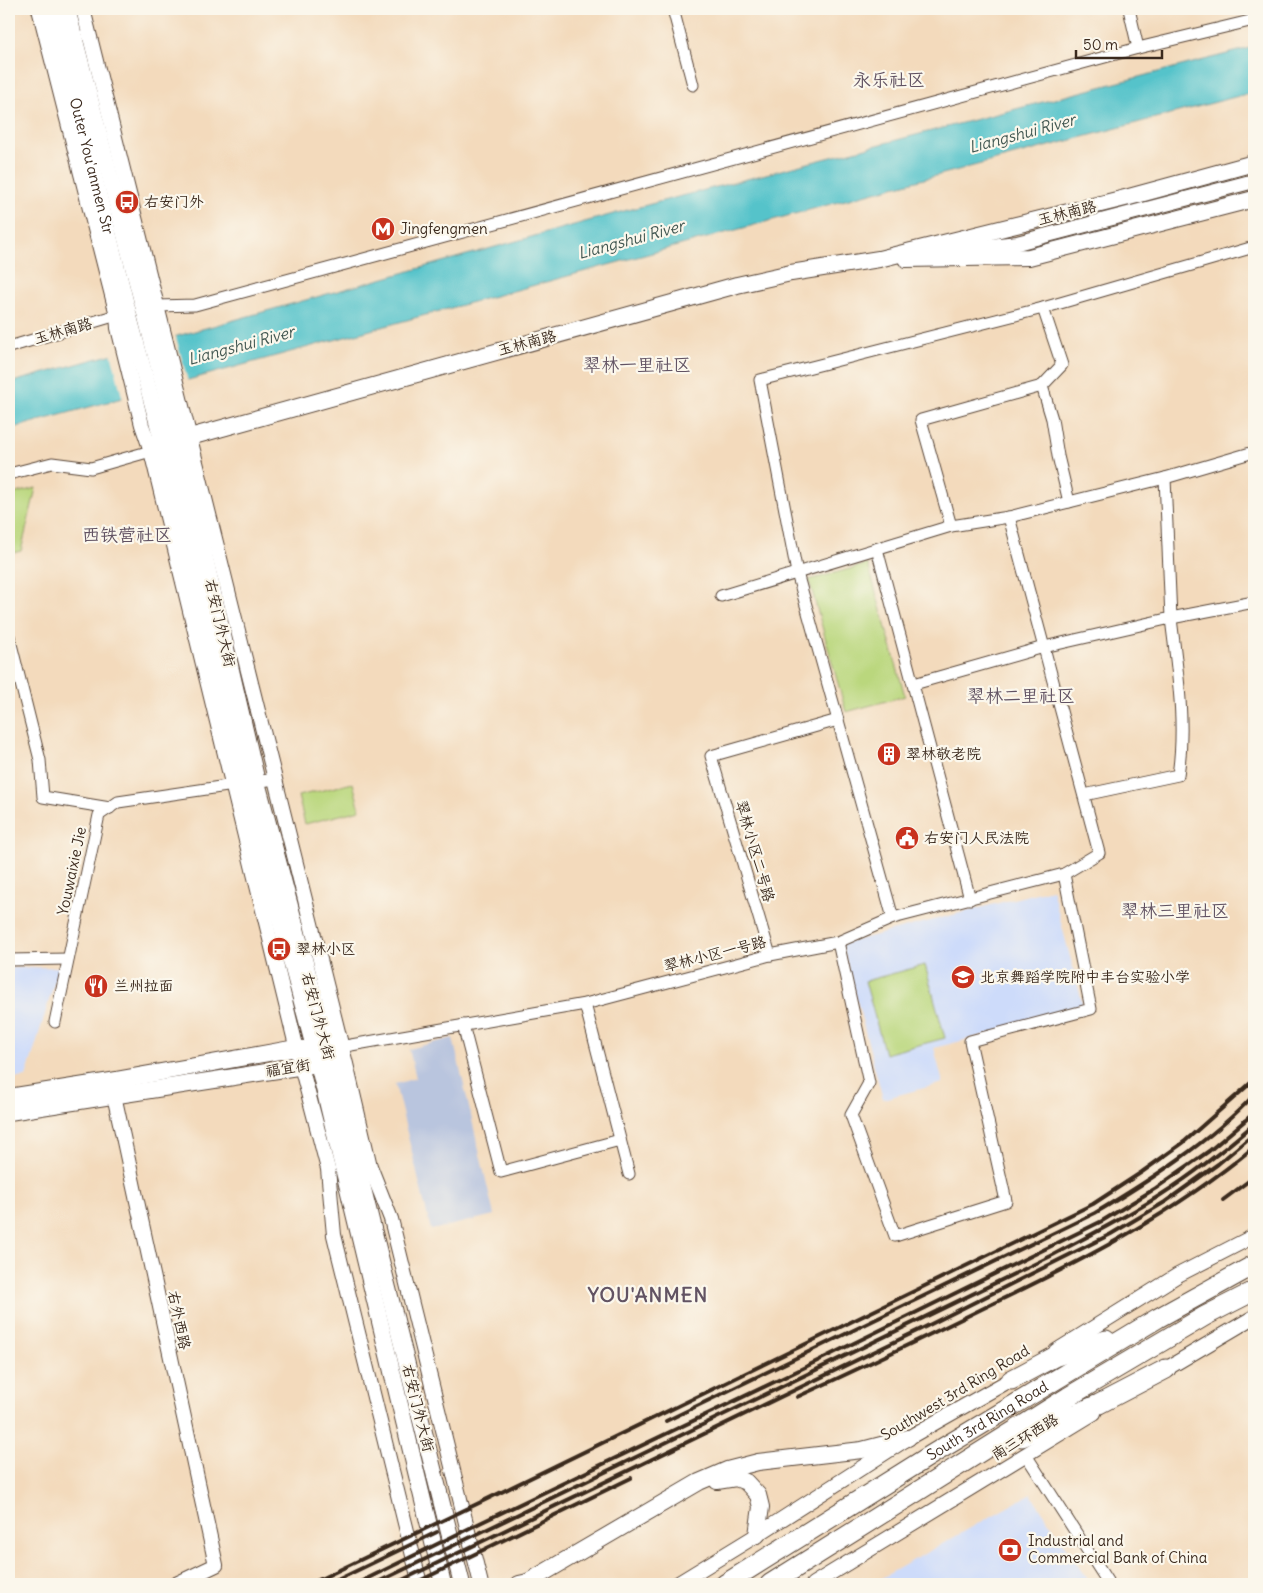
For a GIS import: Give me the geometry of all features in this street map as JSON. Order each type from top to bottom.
[{"type":"highway","name":"South 3rd Ring Road","points":[[725,1584],[932,1455],[1158,1318],[1254,1265]]},
{"type":"highway","name":"South 3rd Ring Road","points":[[770,1584],[1068,1397],[1205,1316],[1254,1291]]},
{"type":"highway","points":[[1011,1380],[1054,1357],[1102,1342],[1158,1318]]},
{"type":"highway","points":[[946,1473],[1005,1444],[1099,1404],[1166,1369]]},
{"type":"highway","points":[[787,1584],[837,1542]]},
{"type":"main road","name":"Outer You'anmen Str","points":[[52,9],[138,318]]},
{"type":"main road","points":[[67,9],[138,318]]},
{"type":"main road","name":"玉林南路","points":[[171,444],[737,285],[791,273],[879,259],[1130,197],[1254,163]]},
{"type":"main road","name":"玉林南路","points":[[879,259],[1029,257],[1254,199]]},
{"type":"main road","name":"右安门外大街","points":[[138,318],[171,444],[244,784],[261,847],[325,1052],[443,1584]]},
{"type":"main road","name":"右安门外大街","points":[[244,784],[325,1052],[462,1584]]},
{"type":"main road","name":"福宜街","points":[[9,1112],[296,1048],[325,1052]]},
{"type":"main road","name":"福宜街","points":[[9,1097],[113,1088],[301,1066],[325,1052]]},
{"type":"main road","points":[[519,1584],[528,1582],[699,1482],[727,1470],[758,1462],[862,1450],[908,1438]]},
{"type":"main road","points":[[538,1584],[698,1488],[719,1480],[736,1478],[746,1482],[758,1495],[761,1507],[757,1535]]},
{"type":"street","points":[[39,9],[138,318]]},
{"type":"street","points":[[83,9],[138,318],[163,419],[275,779],[325,1052],[391,1220],[481,1584]]},
{"type":"street","points":[[673,9],[692,85]]},
{"type":"street","points":[[1129,9],[1138,48]]},
{"type":"street","name":"玉林南路","points":[[9,346],[195,305],[1138,48],[1254,20]]},
{"type":"street","name":"玉林南路","points":[[879,259],[1017,243],[1254,181]]},
{"type":"street","points":[[893,918],[797,573],[760,380],[1043,308],[1254,247]]},
{"type":"street","points":[[951,526],[921,420],[1042,386],[1062,366],[1043,308]]},
{"type":"street","points":[[1042,386],[1052,419],[1058,456],[1069,502]]},
{"type":"street","points":[[9,474],[52,463],[91,468],[171,444]]},
{"type":"street","points":[[171,444],[244,784],[259,893],[296,1048],[328,1168],[334,1235],[420,1584]]},
{"type":"street","points":[[721,596],[951,526],[1009,517],[1165,478],[1254,452]]},
{"type":"street","points":[[1009,517],[1084,795],[1178,775],[1181,756],[1182,718],[1171,618],[1165,478]]},
{"type":"street","points":[[877,549],[970,899]]},
{"type":"street","points":[[914,684],[1044,647],[1171,618],[1254,602]]},
{"type":"street","points":[[9,636],[40,760],[43,797],[110,808],[118,802],[275,779]]},
{"type":"street","name":"翠林小区二号路","points":[[770,955],[711,756],[838,720]]},
{"type":"street","name":"翠林小区一号路","points":[[325,1052],[463,1024],[585,1004],[770,955],[838,942],[893,918],[1064,874],[1099,853],[1084,795]]},
{"type":"street","name":"Youwaixie Jie","points":[[55,1022],[99,816],[110,808]]},
{"type":"street","points":[[259,893],[261,847]]},
{"type":"street","points":[[838,942],[869,1083],[851,1115],[895,1236],[1006,1202],[970,1041],[1091,1009],[1064,874]]},
{"type":"street","points":[[9,960],[68,959]]},
{"type":"street","points":[[585,1004],[628,1174]]},
{"type":"street","points":[[463,1024],[501,1172],[620,1140]]},
{"type":"street","name":"右外西路","points":[[113,1088],[216,1565],[176,1584]]},
{"type":"street","name":"Southwest 3rd Ring Road","points":[[677,1584],[908,1438],[1011,1380],[1178,1275],[1254,1236]]},
{"type":"street","name":"南三环西路","points":[[813,1584],[1254,1317]]},
{"type":"street","points":[[1026,1456],[1109,1584]]},
{"type":"shaded area","name":"北京舞蹈学院附中丰台实验小学","points":[[1052,889],[1084,1009],[934,1048],[943,1083],[883,1099],[842,944]]},
{"type":"shaded area","points":[[59,967],[26,1077],[9,1079],[9,968]]},
{"type":"shaded area","points":[[453,1038],[494,1215],[431,1230],[395,1084],[416,1078],[409,1049]]},
{"type":"shaded area","points":[[1031,1494],[1090,1584],[871,1584]]},
{"type":"green space","points":[[36,488],[21,551],[9,554],[9,495]]},
{"type":"green space","points":[[868,564],[905,696],[846,712],[809,580]]},
{"type":"green space","points":[[353,783],[360,810],[305,824],[298,796]]},
{"type":"green space","points":[[925,965],[945,1038],[885,1054],[865,981]]},
{"type":"water","name":"Liangshui River","points":[[1254,47],[1254,92],[882,190],[9,429],[9,383],[624,211]]},
{"type":"pier","points":[[175,334],[188,382],[123,400],[111,352]]},
{"type":"railway","points":[[310,1584],[1093,1204],[1184,1142],[1254,1080]]},
{"type":"railway","points":[[666,1421],[1095,1213],[1137,1188],[1179,1159],[1219,1128],[1254,1095]]},
{"type":"railway","points":[[356,1584],[1102,1221],[1156,1188],[1209,1151],[1254,1113]]},
{"type":"railway","points":[[374,1584],[1051,1256],[1162,1194],[1210,1160],[1254,1124]]},
{"type":"railway","points":[[394,1584],[921,1329],[1111,1234],[1165,1202],[1218,1164],[1254,1134]]},
{"type":"railway","points":[[797,1397],[1027,1287],[1128,1234],[1192,1193],[1254,1147]]},
{"type":"railway","points":[[1223,1200],[1254,1177]]},
{"type":"railway","points":[[413,1584],[631,1478]]},
{"type":"railway","points":[[329,1584],[437,1532]]},
{"type":"place","name":"右安门外","points":[[127,202]]},
{"type":"place","name":"Jingfengmen","points":[[383,229]]},
{"type":"place","name":"翠林敬老院","points":[[889,754]]},
{"type":"place","name":"右安门人民法院","points":[[907,838]]},
{"type":"place","name":"翠林小区","points":[[279,949]]},
{"type":"place","name":"北京舞蹈学院附中丰台实验小学","points":[[963,977]]},
{"type":"place","name":"兰州拉面","points":[[96,986]]},
{"type":"place","name":"Industrial and Commercial Bank of China","points":[[1010,1550]]},
{"type":"district","name":"永乐社区","points":[[889,80]]},
{"type":"district","name":"翠林一里社区","points":[[637,365]]},
{"type":"district","name":"西铁营社区","points":[[127,535]]},
{"type":"district","name":"翠林二里社区","points":[[1021,696]]},
{"type":"district","name":"翠林三里社区","points":[[1175,911]]},
{"type":"district","name":"YOU'ANMEN","points":[[648,1295]]}]
